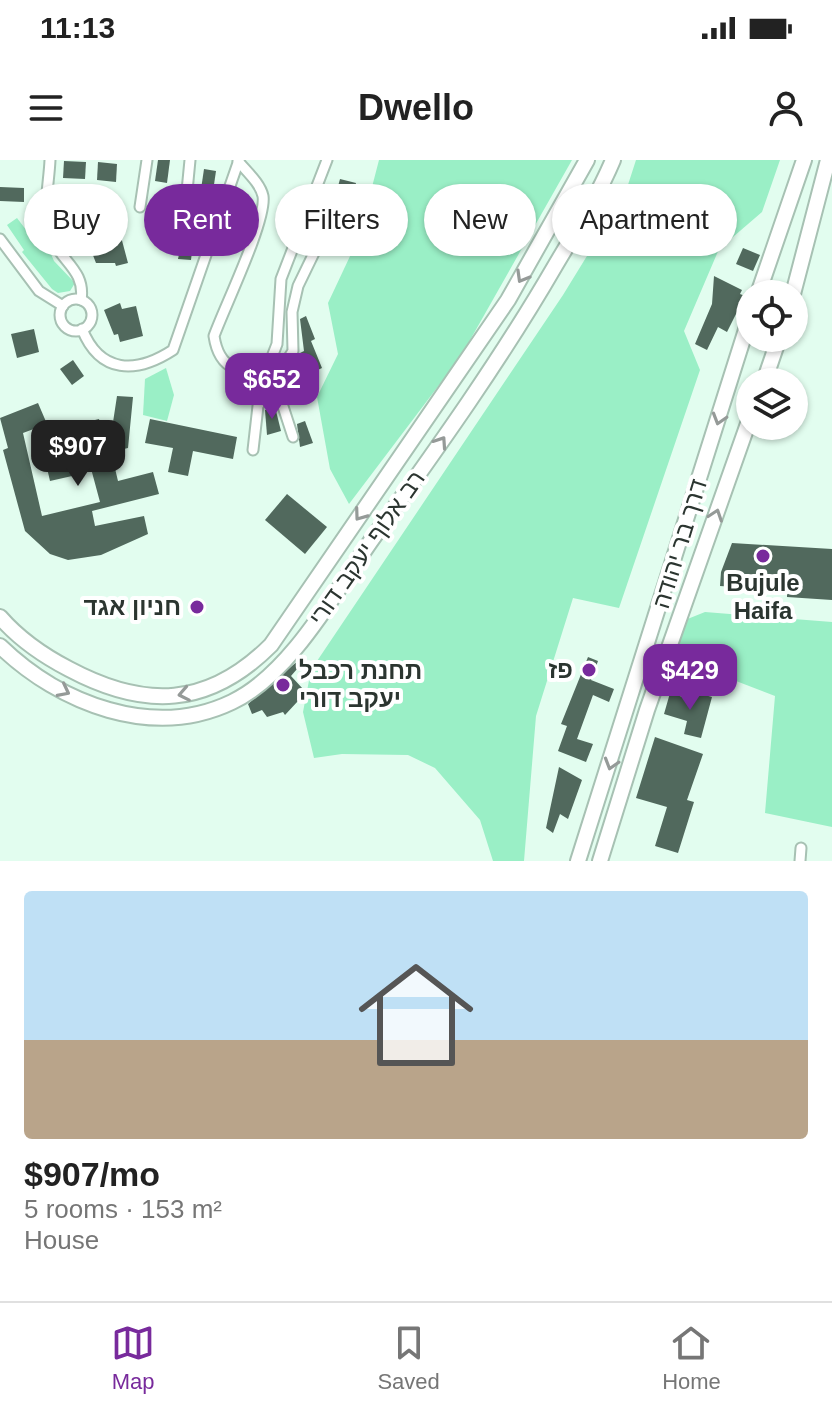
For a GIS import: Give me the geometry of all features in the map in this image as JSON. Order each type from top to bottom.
[{"type":"main road","name":"רב אלוף יעקב דורי","points":[[0,617],[23,641],[70,670],[115,691],[177,697],[230,680],[271,645],[413,442],[508,300],[587,160]]},
{"type":"main road","name":"רב אלוף יעקב דורי","points":[[0,646],[33,674],[66,693],[126,716],[182,718],[211,711],[235,701],[263,680],[308,631],[476,390],[528,312],[602,185],[613,160]]},
{"type":"main road","points":[[763,280],[804,160]]},
{"type":"main road","points":[[797,280],[828,160]]},
{"type":"main road","name":"דרך בר יהודה","points":[[578,861],[739,352]]},
{"type":"main road","name":"דרך בר יהודה","points":[[600,861],[647,710],[742,440]]},
{"type":"street","points":[[50,160],[48,226],[58,251],[79,273],[83,287],[81,300]]},
{"type":"street","points":[[140,207],[147,160]]},
{"type":"street","points":[[188,184],[190,160]]},
{"type":"street","points":[[318,184],[327,160]]},
{"type":"street","points":[[82,329],[97,355],[121,366],[146,365],[173,350],[238,161]]},
{"type":"street","points":[[238,161],[260,187],[263,198],[259,221],[214,336],[223,363],[239,372],[256,370],[270,362],[277,344],[281,279],[290,256]]},
{"type":"street","points":[[0,239],[39,291],[63,306]]},
{"type":"street","points":[[253,450],[258,406],[293,351],[292,312],[298,286],[313,256]]},
{"type":"street","points":[[71,299],[81,300],[89,306],[92,316],[82,329],[65,326],[60,316],[63,306],[71,299]]},
{"type":"street","points":[[275,382],[293,437]]},
{"type":"street","points":[[800,861],[801,848]]},
{"type":"green space","points":[[379,160],[572,160],[558,184],[552,184],[552,195],[536,224],[536,184],[424,184],[424,256],[518,256],[461,356],[349,504],[330,469],[317,397],[338,354],[328,303],[350,256],[408,256],[408,184],[373,184]]},
{"type":"green space","points":[[636,160],[780,160],[762,212],[737,234],[737,184],[628,184]]},
{"type":"green space","points":[[17,218],[24,227],[24,250],[7,225]]},
{"type":"green space","points":[[25,256],[52,256],[75,283],[70,291],[58,293]]},
{"type":"green space","points":[[587,256],[716,256],[684,331],[700,370],[619,608],[573,598],[536,716],[524,861],[493,861],[480,820],[435,768],[408,755],[342,754],[314,758],[303,712],[311,670]]},
{"type":"green space","points":[[166,368],[174,395],[167,421],[143,415],[145,379]]},
{"type":"green space","points":[[705,612],[832,622],[832,827],[765,813],[775,696],[671,656],[685,620]]},
{"type":"building","points":[[158,160],[170,160],[167,183],[155,181]]},
{"type":"building","points":[[64,161],[86,162],[85,179],[63,178]]},
{"type":"building","points":[[98,162],[117,164],[116,182],[97,180]]},
{"type":"building","points":[[204,169],[216,171],[214,184],[202,184]]},
{"type":"building","points":[[340,179],[356,183],[356,184],[339,184]]},
{"type":"building","points":[[0,187],[24,188],[24,202],[0,201]]},
{"type":"building","points":[[743,248],[760,255],[753,271],[736,264]]},
{"type":"building","points":[[93,256],[126,256],[128,263],[116,266],[115,263],[96,263]]},
{"type":"building","points":[[179,256],[191,256],[191,260],[178,259]]},
{"type":"building","points":[[714,276],[736,287],[736,314],[727,332],[718,327],[707,350],[695,344],[712,304]]},
{"type":"building","points":[[120,303],[122,309],[136,306],[143,336],[120,342],[118,334],[114,335],[104,310]]},
{"type":"building","points":[[306,316],[315,339],[311,341],[322,368],[309,374],[300,353],[304,351],[300,319]]},
{"type":"building","points":[[34,329],[39,352],[17,358],[11,334]]},
{"type":"building","points":[[73,360],[84,376],[72,385],[60,369]]},
{"type":"building","points":[[296,378],[305,399],[293,404],[284,383]]},
{"type":"building","points":[[117,396],[133,397],[128,448],[111,452],[118,481],[153,472],[159,494],[92,511],[95,526],[144,516],[148,534],[101,555],[68,560],[50,554],[25,531],[3,450],[8,448],[0,418],[38,403],[47,424],[23,433],[42,516],[100,502],[79,424],[99,419],[108,455]]},
{"type":"building","points":[[275,407],[281,431],[267,435],[265,410]]},
{"type":"building","points":[[150,419],[237,437],[233,459],[193,451],[188,476],[168,472],[173,448],[145,443]]},
{"type":"building","points":[[305,421],[313,443],[300,447],[297,424]]},
{"type":"building","points":[[63,437],[72,476],[50,481],[41,442]]},
{"type":"building","points":[[287,494],[327,527],[305,554],[265,520]]},
{"type":"building","points":[[732,543],[832,549],[832,600],[787,597],[787,590],[720,586],[721,572]]},
{"type":"building","points":[[588,657],[598,661],[591,680],[614,689],[609,702],[593,695],[577,739],[593,744],[586,762],[558,751],[567,726],[561,724]]},
{"type":"building","name":"תחנת רכבל יעקב דורי","points":[[300,659],[303,662],[291,676],[303,689],[298,701],[285,715],[283,712],[267,717],[262,710],[252,714],[248,704]]},
{"type":"building","points":[[694,692],[712,697],[701,738],[684,734],[687,721],[664,714],[670,693],[692,700]]},
{"type":"building","points":[[655,737],[703,754],[687,800],[694,802],[678,853],[655,846],[667,807],[636,798]]},
{"type":"building","points":[[559,767],[582,780],[568,819],[560,814],[553,833],[546,828]]},
{"type":"place","name":"Bujule Haifa","points":[[763,556]]},
{"type":"place","name":"חניון אגד","points":[[197,607]]},
{"type":"place","name":"פז","points":[[589,670]]},
{"type":"place","name":"תחנת רכבל יעקב דורי","points":[[283,685]]}]
